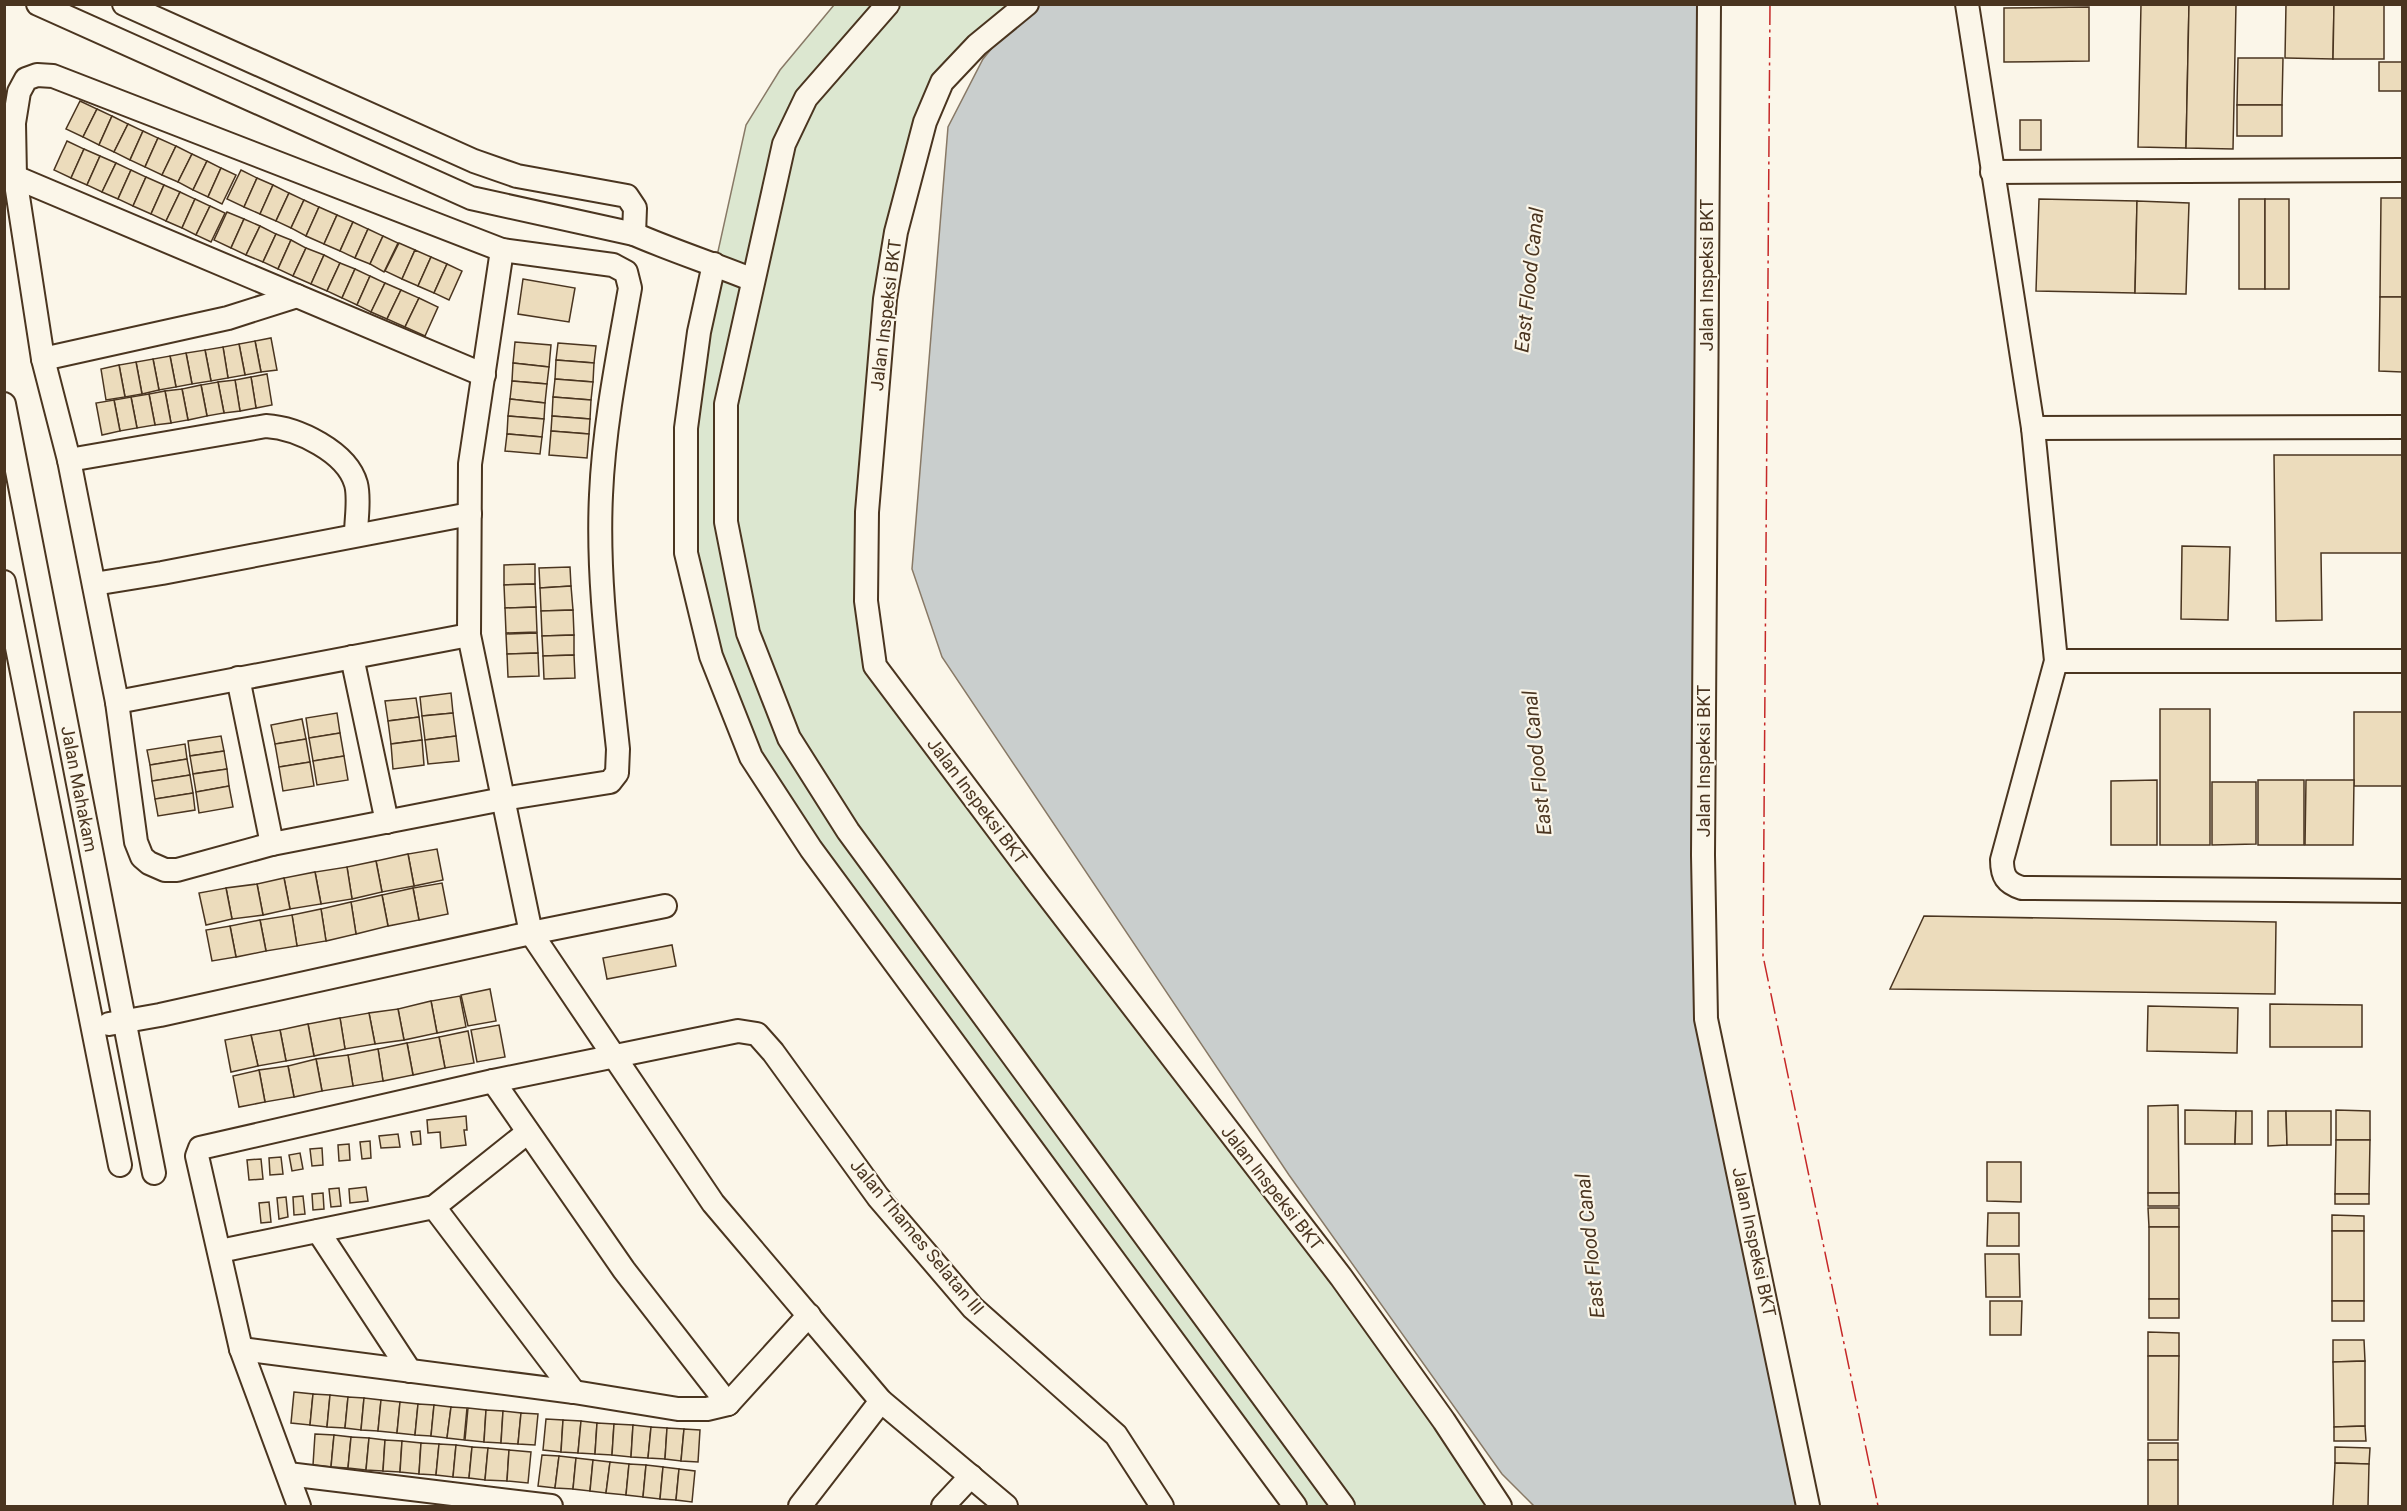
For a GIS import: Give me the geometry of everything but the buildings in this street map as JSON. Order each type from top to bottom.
[{"type":"street","points":[[38,4],[471,198],[634,234],[753,280]]},
{"type":"street","points":[[124,4],[474,160],[517,176],[627,196],[635,208],[634,234]]},
{"type":"street","points":[[888,4],[806,98],[797,116],[784,144],[753,280],[726,404],[726,522],[748,633],[789,738],[848,831],[1343,1506]]},
{"type":"street","name":"Jalan Inspeksi BKT","points":[[1028,4],[977,45],[942,82],[925,122],[896,232],[885,299],[867,512],[866,602],[875,666],[1038,883],[1341,1277],[1444,1422],[1500,1506]]},
{"type":"street","name":"Jalan Inspeksi BKT","points":[[1709,4],[1703,843],[1706,1018],[1808,1506]]},
{"type":"street","points":[[1967,4],[2033,428],[2056,661],[2002,860],[2002,872],[2006,880],[2022,888],[2403,891]]},
{"type":"street","points":[[37,75],[53,76],[502,250],[613,265],[626,272],[630,288],[612,396],[601,494],[601,579],[618,748],[617,773],[610,782],[598,786],[503,799],[272,844],[190,868],[177,870],[156,867],[142,857],[136,842],[117,702],[94,584],[69,460],[43,358],[15,177],[14,123],[19,92],[26,79],[37,75]]},
{"type":"street","points":[[1992,172],[2403,170]]},
{"type":"street","points":[[15,177],[484,375]]},
{"type":"street","points":[[502,250],[471,464],[469,635],[531,933],[713,1203],[881,1401],[1006,1506]]},
{"type":"street","points":[[714,264],[699,332],[686,428],[686,553],[711,656],[751,757],[812,849],[1295,1506]]},
{"type":"street","points":[[43,358],[228,318],[297,296]]},
{"type":"street","name":"Jalan Mahakam","points":[[4,404],[154,1173]]},
{"type":"street","points":[[69,460],[267,426],[279,427],[319,443],[349,467],[356,486],[356,535]]},
{"type":"street","points":[[2033,428],[2403,427]]},
{"type":"street","points":[[94,584],[470,514]]},
{"type":"street","name":"Jalan Mahakam","points":[[4,582],[120,1165]]},
{"type":"street","points":[[117,702],[469,635]]},
{"type":"street","points":[[352,657],[387,822]]},
{"type":"street","points":[[2056,661],[2403,661]]},
{"type":"street","points":[[238,678],[272,844]]},
{"type":"street","points":[[93,1027],[665,906]]},
{"type":"street","name":"Jalan Thames Selatan III","points":[[614,1056],[738,1031],[757,1034],[773,1052],[886,1206],[974,1308],[1116,1435],[1162,1506]]},
{"type":"street","points":[[299,1506],[240,1349],[197,1156],[200,1148],[493,1081],[614,1056]]},
{"type":"street","points":[[493,1081],[624,1270],[728,1404]]},
{"type":"street","points":[[220,1251],[434,1207],[528,1132]]},
{"type":"street","points":[[434,1207],[574,1392]]},
{"type":"street","points":[[318,1231],[410,1371]]},
{"type":"street","points":[[240,1349],[574,1392],[678,1410],[707,1409],[728,1404],[809,1315]]},
{"type":"street","points":[[800,1506],[881,1401]]},
{"type":"street","points":[[288,1474],[551,1506]]},
{"type":"street","points":[[943,1506],[971,1476]]},
{"type":"green space","points":[[834,5],[1028,5],[966,56],[908,184],[871,470],[875,666],[1500,1506],[1294,1506],[751,757],[686,553],[686,428],[715,265],[746,125],[780,70]]},
{"type":"water","name":"East Flood Canal","points":[[1028,4],[1697,5],[1698,1000],[1802,1506],[1534,1506],[1502,1474],[1289,1175],[942,657],[912,569],[948,127],[983,59]]},
{"type":"power","points":[[1770,4],[1763,956],[1878,1506]]}]
